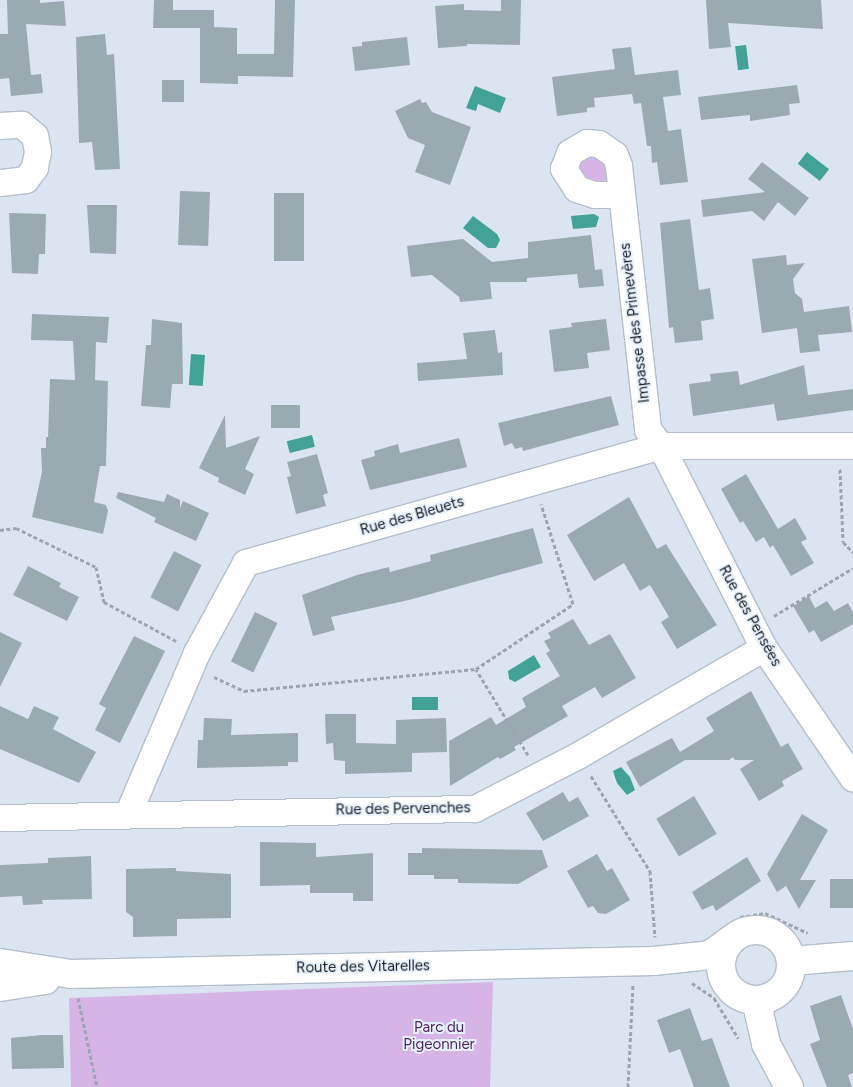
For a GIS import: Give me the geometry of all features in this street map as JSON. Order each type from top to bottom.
[{"type":"main road","points":[[755,929],[768,932],[783,943],[791,961],[784,986],[762,1000],[746,999],[732,991],[723,978],[721,962],[732,939],[755,929]]},
{"type":"main road","name":"Route des Vitarelles","points":[[0,987],[71,974],[654,961],[710,955],[732,939]]},
{"type":"main road","points":[[791,961],[853,956]]},
{"type":"main road","name":"Route des Vitarelles","points":[[654,961],[723,978]]},
{"type":"main road","name":"Route des Vitarelles","points":[[0,963],[71,974]]},
{"type":"main road","points":[[762,1000],[759,1013],[766,1044],[789,1087]]},
{"type":"street","points":[[0,126],[22,125],[35,136],[38,152],[35,168],[26,180],[0,183]]},
{"type":"street","name":"Impasse des Primevères","points":[[620,195],[648,430],[660,446]]},
{"type":"street","name":"Rue des Bleuets","points":[[128,815],[197,653],[246,563],[660,446],[846,447]]},
{"type":"street","name":"Rue des Pensées","points":[[660,446],[759,638],[853,778]]},
{"type":"street","name":"Rue des Pervenches","points":[[0,818],[475,808],[578,756],[759,638]]},
{"type":"path","points":[[846,447],[843,542],[853,552]]},
{"type":"path","points":[[534,481],[573,604],[476,669],[540,775]]},
{"type":"path","points":[[759,638],[853,568]]},
{"type":"path","points":[[578,756],[650,871],[654,978],[634,984],[628,1087]]},
{"type":"path","points":[[71,974],[89,1036],[97,1087]]},
{"type":"path","points":[[686,982],[695,984],[714,998],[741,1044]]},
{"type":"green space","points":[[582,153],[604,155],[609,176],[601,185],[589,187],[575,163]]},
{"type":"green space","name":"Parc du Pigeonnier","points":[[493,982],[490,1087],[71,1087],[69,998]]},
{"type":"shaded area","points":[[746,45],[749,69],[738,70],[735,46]]},
{"type":"shaded area","points":[[475,86],[506,98],[500,113],[478,104],[476,111],[466,108]]},
{"type":"shaded area","points":[[807,152],[829,169],[820,181],[798,164]]},
{"type":"shaded area","points":[[594,214],[599,217],[596,227],[573,229],[571,216]]},
{"type":"shaded area","points":[[473,216],[497,234],[500,240],[496,248],[488,248],[463,228]]},
{"type":"shaded area","points":[[191,354],[205,355],[203,386],[189,385]]},
{"type":"shaded area","points":[[312,435],[315,447],[290,453],[287,441]]},
{"type":"shaded area","points":[[534,655],[541,667],[515,682],[509,679],[508,671]]},
{"type":"shaded area","points":[[412,697],[438,697],[438,710],[412,710]]},
{"type":"shaded area","points":[[621,767],[630,777],[635,790],[627,795],[617,783],[613,771]]},
{"type":"building","points":[[7,0],[40,0],[40,3],[64,1],[66,26],[26,24],[31,75],[41,74],[43,93],[11,96],[9,78],[0,79],[0,34],[8,34]]},
{"type":"building","points":[[154,0],[173,0],[173,10],[214,10],[214,27],[237,28],[237,54],[274,54],[275,0],[295,0],[293,77],[238,76],[238,84],[200,83],[200,28],[153,28]]},
{"type":"building","points":[[501,0],[521,0],[520,45],[467,44],[467,46],[438,48],[435,6],[464,4],[464,10],[501,11]]},
{"type":"building","points":[[706,0],[821,0],[823,29],[728,23],[731,47],[709,49]]},
{"type":"building","points":[[105,34],[107,55],[114,54],[120,169],[95,170],[92,142],[79,143],[76,37]]},
{"type":"building","points":[[407,37],[410,65],[355,71],[352,47],[362,46],[362,42]]},
{"type":"building","points":[[631,47],[635,75],[678,70],[681,95],[663,97],[668,131],[681,129],[688,182],[660,185],[657,162],[652,163],[651,146],[647,146],[641,103],[634,104],[632,94],[594,98],[595,107],[587,108],[587,112],[557,116],[552,77],[615,69],[612,49]]},
{"type":"building","points":[[162,80],[184,80],[184,102],[162,102]]},
{"type":"building","points":[[797,85],[800,103],[789,104],[790,115],[750,121],[750,115],[701,120],[698,97]]},
{"type":"building","points":[[420,99],[422,103],[426,102],[432,112],[471,127],[450,185],[415,172],[425,145],[408,138],[395,111]]},
{"type":"building","points":[[762,162],[809,198],[795,216],[778,202],[764,221],[752,211],[703,217],[701,200],[765,192],[748,179]]},
{"type":"building","points":[[180,191],[210,192],[208,246],[178,245]]},
{"type":"building","points":[[274,193],[304,193],[304,261],[274,261]]},
{"type":"building","points":[[87,205],[117,205],[116,254],[90,253]]},
{"type":"building","points":[[9,213],[46,214],[45,254],[39,254],[38,274],[12,273]]},
{"type":"building","points":[[690,219],[699,290],[710,288],[714,319],[701,321],[703,340],[675,343],[673,327],[669,328],[660,223]]},
{"type":"building","points":[[591,235],[595,270],[602,269],[604,286],[579,288],[577,274],[527,278],[527,282],[490,282],[492,299],[460,302],[459,297],[432,275],[411,277],[407,246],[463,239],[492,262],[528,258],[528,242]]},
{"type":"building","points":[[786,255],[787,265],[805,263],[793,279],[795,293],[802,299],[804,312],[849,306],[852,332],[818,335],[820,351],[800,353],[797,328],[762,333],[752,259]]},
{"type":"building","points":[[32,314],[109,317],[107,343],[96,342],[95,380],[108,381],[106,466],[100,466],[94,502],[106,505],[108,511],[103,534],[32,517],[42,472],[41,448],[46,448],[46,437],[48,437],[50,379],[75,380],[73,341],[31,340]]},
{"type":"building","points":[[152,319],[182,323],[183,384],[172,384],[170,408],[141,406],[146,345],[151,345]]},
{"type":"building","points":[[606,319],[610,350],[587,353],[589,368],[554,372],[549,330],[572,327],[571,323]]},
{"type":"building","points":[[495,330],[498,353],[502,352],[503,375],[418,381],[417,363],[467,359],[463,333]]},
{"type":"building","points":[[804,365],[808,395],[853,389],[853,410],[777,421],[774,404],[693,416],[689,384],[711,381],[710,374],[738,371],[740,385]]},
{"type":"building","points":[[611,396],[619,425],[523,451],[522,447],[515,449],[512,443],[504,446],[498,423]]},
{"type":"building","points":[[271,405],[300,405],[300,428],[271,428]]},
{"type":"building","points":[[225,415],[226,448],[260,436],[245,469],[254,474],[245,495],[218,482],[219,478],[199,468]]},
{"type":"building","points":[[459,438],[467,467],[370,490],[361,460],[375,456],[374,451],[398,444],[400,453]]},
{"type":"building","points":[[317,454],[328,493],[323,495],[326,506],[296,514],[287,477],[291,476],[287,462]]},
{"type":"building","points":[[746,474],[778,529],[795,518],[807,539],[801,542],[814,563],[791,576],[773,545],[770,548],[764,537],[756,542],[743,521],[740,523],[721,489]]},
{"type":"building","points":[[118,492],[164,502],[167,494],[180,500],[180,508],[183,501],[209,513],[196,541],[154,522],[156,518],[116,498]]},
{"type":"building","points":[[629,497],[657,549],[666,544],[717,625],[677,649],[661,622],[669,617],[650,585],[640,591],[624,563],[594,581],[567,535]]},
{"type":"building","points":[[533,528],[543,563],[409,600],[331,617],[335,630],[313,636],[302,595],[357,575],[389,567],[390,572],[431,561],[430,555]]},
{"type":"building","points":[[174,551],[202,565],[178,611],[150,597]]},
{"type":"building","points":[[28,566],[61,583],[59,587],[79,597],[67,621],[13,595]]},
{"type":"building","points":[[809,596],[815,608],[827,601],[834,611],[848,603],[853,612],[853,624],[821,642],[814,630],[809,633],[793,606]]},
{"type":"building","points":[[255,612],[277,623],[253,672],[231,661]]},
{"type":"building","points":[[573,619],[589,645],[610,634],[636,678],[602,698],[595,687],[562,706],[568,716],[514,747],[516,750],[500,759],[498,757],[450,786],[449,741],[491,717],[496,725],[526,707],[522,698],[560,676],[546,653],[550,651],[544,641],[551,638],[548,633]]},
{"type":"building","points":[[0,632],[22,643],[0,687]]},
{"type":"building","points":[[134,636],[165,651],[120,743],[95,730],[106,708],[99,704]]},
{"type":"building","points":[[751,691],[781,747],[788,743],[803,769],[782,781],[784,786],[759,801],[740,769],[754,760],[735,760],[733,757],[729,760],[685,760],[640,787],[626,762],[672,738],[680,752],[714,731],[706,718]]},
{"type":"building","points":[[0,706],[28,719],[34,706],[59,717],[53,729],[96,752],[79,783],[0,749]]},
{"type":"building","points":[[325,714],[356,714],[356,743],[396,744],[396,720],[446,718],[447,752],[412,753],[412,772],[345,774],[345,761],[334,760],[333,743],[326,744]]},
{"type":"building","points":[[204,718],[232,719],[231,735],[298,733],[298,762],[288,762],[288,766],[197,768],[198,740],[203,740]]},
{"type":"building","points":[[563,792],[569,802],[578,797],[589,816],[543,841],[526,813]]},
{"type":"building","points":[[694,796],[717,834],[679,856],[656,819]]},
{"type":"building","points":[[802,814],[828,830],[800,880],[816,880],[799,909],[786,886],[777,892],[767,874]]},
{"type":"building","points":[[260,842],[316,843],[316,857],[373,853],[373,901],[353,901],[353,893],[310,893],[310,885],[260,886]]},
{"type":"building","points":[[422,848],[542,850],[548,867],[518,884],[458,883],[458,879],[434,879],[434,875],[408,875],[408,853],[422,853]]},
{"type":"building","points":[[597,854],[607,871],[612,868],[630,900],[606,914],[598,913],[593,906],[588,908],[567,871]]},
{"type":"building","points":[[91,856],[92,899],[42,900],[43,904],[23,905],[22,896],[0,897],[0,865],[48,863],[48,858]]},
{"type":"building","points":[[747,857],[761,881],[716,911],[713,905],[702,910],[692,892]]},
{"type":"building","points":[[176,868],[176,871],[231,874],[231,918],[177,919],[177,936],[133,937],[133,917],[126,912],[126,869]]},
{"type":"building","points":[[830,879],[853,879],[853,908],[830,908]]},
{"type":"building","points":[[841,995],[853,1029],[853,1073],[848,1075],[852,1087],[827,1087],[810,1044],[820,1040],[810,1006]]},
{"type":"building","points":[[690,1008],[702,1041],[712,1038],[730,1087],[694,1087],[680,1049],[669,1053],[657,1020]]},
{"type":"building","points":[[63,1035],[64,1068],[12,1069],[11,1038]]}]
